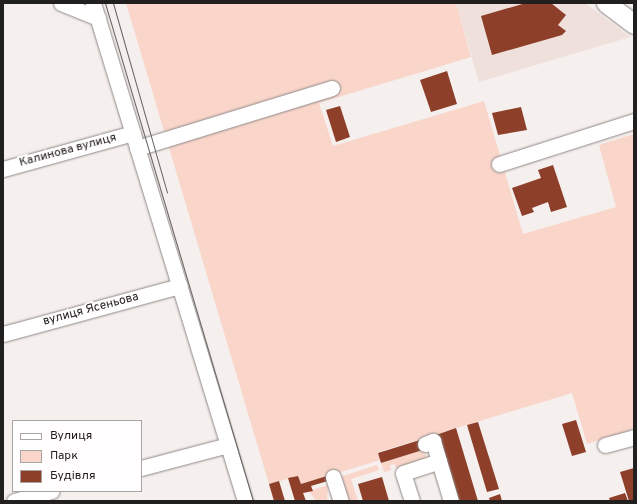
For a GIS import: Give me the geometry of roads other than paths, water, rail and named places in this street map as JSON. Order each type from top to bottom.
[{"type":"main road","points":[[606,3],[634,24]]},
{"type":"street","points":[[61,3],[98,18]]},
{"type":"street","points":[[93,3],[245,501]]},
{"type":"street","points":[[137,148],[332,88]]},
{"type":"street","points":[[499,164],[634,122]]},
{"type":"street","name":"Калинова вулиця","points":[[3,169],[133,133]]},
{"type":"street","name":"вулиця Ясеньова","points":[[3,334],[180,286]]},
{"type":"street","points":[[606,445],[634,437]]},
{"type":"street","points":[[429,443],[439,462],[451,501]]},
{"type":"street","points":[[142,468],[228,445]]},
{"type":"street","points":[[412,501],[403,473],[439,462]]},
{"type":"street","points":[[333,476],[341,501]]},
{"type":"street","points":[[14,501],[48,492]]},
{"type":"tram line","points":[[105,3],[253,501]]},
{"type":"tram line","points":[[113,3],[167,192]]}]
